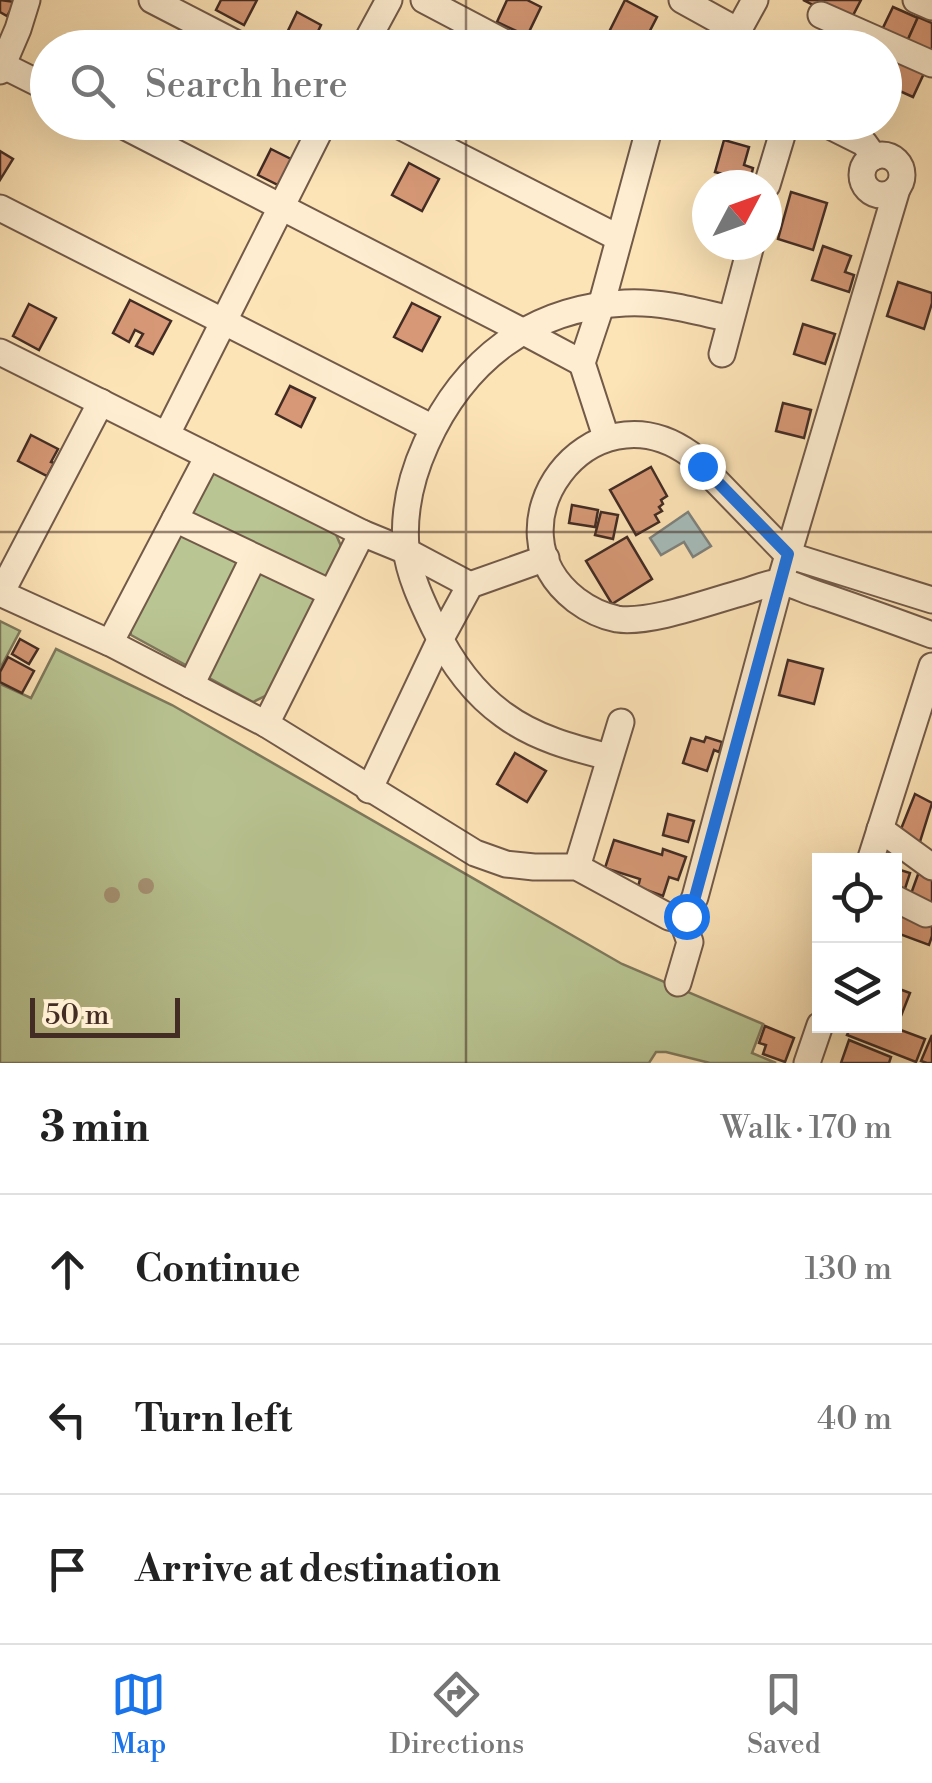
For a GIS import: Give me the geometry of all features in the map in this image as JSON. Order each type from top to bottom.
[{"type":"street","points":[[27,0],[2,68],[30,80]]},
{"type":"street","points":[[152,0],[210,30]]},
{"type":"street","points":[[373,30],[389,0]]},
{"type":"street","points":[[424,0],[480,30]]},
{"type":"street","points":[[682,0],[721,30]]},
{"type":"street","points":[[741,30],[754,0]]},
{"type":"street","points":[[916,0],[932,7]]},
{"type":"street","points":[[821,15],[855,30]]},
{"type":"street","points":[[902,51],[932,64]]},
{"type":"street","points":[[151,140],[582,364]]},
{"type":"street","points":[[167,434],[315,140]]},
{"type":"street","points":[[427,140],[619,238]]},
{"type":"street","points":[[606,438],[582,364],[646,140]]},
{"type":"street","points":[[772,170],[781,140]]},
{"type":"street","points":[[682,920],[695,897],[780,582],[897,189],[886,195],[869,190],[863,172],[874,158],[858,140]]},
{"type":"street","points":[[0,208],[433,428]]},
{"type":"street","points":[[722,354],[746,260]]},
{"type":"street","points":[[610,757],[560,744],[505,716],[462,674],[440,640],[406,551],[411,487],[433,428],[451,397],[470,373],[524,332],[560,316],[626,303],[663,304],[730,319]]},
{"type":"street","points":[[0,352],[470,585]]},
{"type":"street","points":[[101,402],[0,593],[110,643],[266,724],[476,853],[506,864],[534,868],[577,867],[669,917],[682,920]]},
{"type":"street","points":[[932,600],[788,554],[702,466],[664,439],[640,434],[606,438],[574,456],[554,480],[547,497],[540,530],[546,558],[557,581],[577,600],[602,614],[617,619],[648,618],[780,582],[932,636]]},
{"type":"street","points":[[110,643],[208,456]]},
{"type":"street","points":[[175,519],[331,593]]},
{"type":"street","points":[[266,724],[362,533]]},
{"type":"street","points":[[191,685],[254,556]]},
{"type":"street","points":[[369,790],[470,585],[546,558]]},
{"type":"street","points":[[844,603],[853,575]]},
{"type":"street","points":[[872,853],[932,666]]},
{"type":"street","points":[[577,867],[621,722]]},
{"type":"street","points":[[880,829],[932,868]]},
{"type":"street","points":[[902,902],[926,914]]},
{"type":"street","points":[[678,984],[690,942],[682,920]]},
{"type":"street","points":[[808,1063],[817,1033]]},
{"type":"green space","points":[[215,472],[334,530],[341,546],[267,695],[253,702],[131,635],[129,623],[202,480]]},
{"type":"green space","points":[[0,621],[20,631],[0,669]]},
{"type":"green space","points":[[56,649],[172,705],[622,964],[763,1024],[752,1053],[776,1063],[710,1063],[656,1052],[649,1063],[0,1063],[0,684],[31,698]]},
{"type":"water","points":[[688,512],[711,546],[693,557],[684,542],[661,555],[650,538]]},
{"type":"building","points":[[0,0],[15,2],[7,16],[0,12]]},
{"type":"building","points":[[221,0],[257,0],[244,25],[216,10]]},
{"type":"building","points":[[507,0],[527,0],[541,7],[530,30],[514,30],[497,22]]},
{"type":"building","points":[[625,0],[657,17],[650,30],[610,30]]},
{"type":"building","points":[[803,0],[861,0],[849,23]]},
{"type":"building","points":[[893,7],[918,18],[905,46],[902,30],[882,30]]},
{"type":"building","points":[[297,12],[321,25],[319,30],[288,30]]},
{"type":"building","points":[[918,17],[932,23],[928,57],[905,46]]},
{"type":"building","points":[[902,57],[926,69],[913,97],[902,92]]},
{"type":"building","points":[[724,140],[749,147],[744,165],[753,170],[716,170]]},
{"type":"building","points":[[271,149],[295,161],[282,187],[258,175]]},
{"type":"building","points":[[0,151],[13,159],[0,180]]},
{"type":"building","points":[[409,163],[439,179],[422,211],[392,195]]},
{"type":"building","points":[[791,192],[827,203],[813,250],[782,240]]},
{"type":"building","points":[[823,246],[851,256],[845,272],[854,275],[849,292],[812,280]]},
{"type":"building","points":[[898,282],[932,293],[924,329],[887,316]]},
{"type":"building","points":[[130,300],[171,321],[153,354],[136,346],[143,334],[135,330],[129,342],[113,333]]},
{"type":"building","points":[[412,303],[440,317],[422,351],[394,337]]},
{"type":"building","points":[[29,304],[56,318],[39,350],[13,336]]},
{"type":"building","points":[[803,324],[835,334],[825,364],[794,354]]},
{"type":"building","points":[[290,386],[315,398],[301,427],[276,414]]},
{"type":"building","points":[[783,403],[811,410],[804,438],[776,431]]},
{"type":"building","points":[[31,435],[58,449],[47,476],[18,461]]},
{"type":"building","points":[[651,467],[667,496],[661,500],[662,511],[655,515],[659,522],[636,535],[610,490]]},
{"type":"building","points":[[572,505],[598,510],[595,527],[569,523]]},
{"type":"building","points":[[601,512],[618,515],[613,539],[595,535]]},
{"type":"building","points":[[627,537],[652,579],[612,604],[586,561]]},
{"type":"building","points":[[20,639],[38,649],[29,664],[12,654]]},
{"type":"building","points":[[8,657],[34,671],[22,693],[0,682],[0,672]]},
{"type":"building","points":[[788,660],[823,669],[814,704],[779,695]]},
{"type":"building","points":[[706,737],[722,742],[719,752],[714,750],[707,771],[683,763],[691,738],[704,742]]},
{"type":"building","points":[[515,753],[546,771],[527,802],[497,784]]},
{"type":"building","points":[[915,794],[932,803],[918,848],[901,829]]},
{"type":"building","points":[[668,814],[694,821],[688,842],[663,835]]},
{"type":"building","points":[[614,840],[662,855],[663,849],[686,857],[678,880],[669,877],[663,896],[638,887],[640,879],[605,868]]},
{"type":"building","points":[[920,869],[932,874],[932,911],[908,902]]},
{"type":"building","points":[[902,870],[910,873],[902,891]]},
{"type":"building","points":[[902,913],[932,922],[929,945],[902,935]]},
{"type":"building","points":[[902,990],[910,993],[902,1013]]},
{"type":"building","points":[[765,1026],[794,1038],[785,1062],[763,1054],[766,1045],[759,1043]]},
{"type":"building","points":[[902,1030],[925,1039],[916,1062],[847,1035]]},
{"type":"building","points":[[932,1035],[932,1063],[927,1063],[921,1061]]},
{"type":"building","points":[[849,1040],[891,1057],[889,1063],[841,1063]]},
{"type":"route","points":[[686,916],[695,897],[788,554],[702,466]]}]
